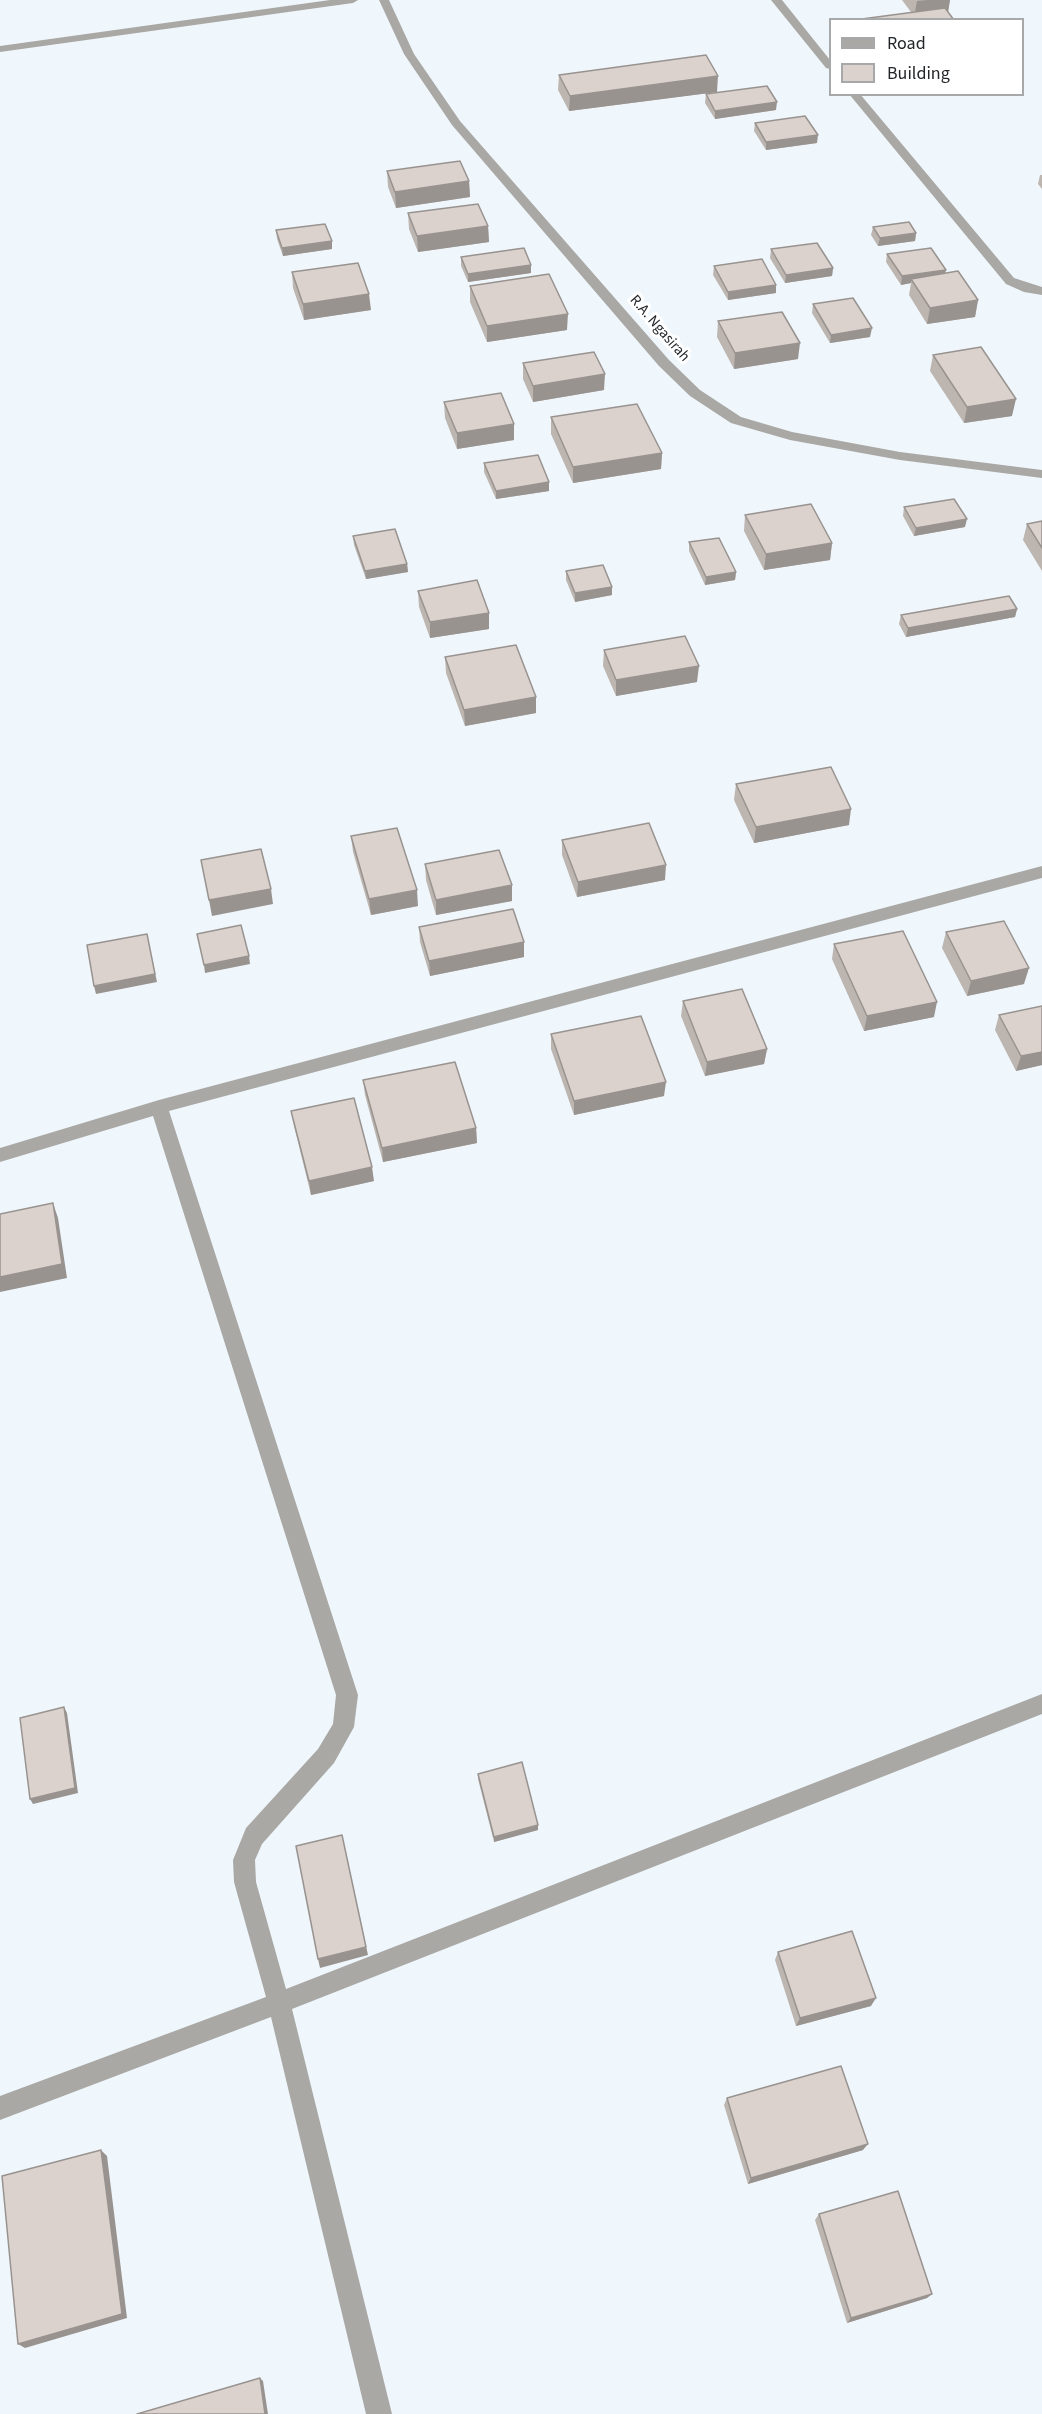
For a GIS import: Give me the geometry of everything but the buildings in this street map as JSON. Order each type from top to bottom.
[{"type":"street","points":[[0,49],[353,0]]},
{"type":"street","name":"R.A. Ngasirah","points":[[384,0],[409,54],[456,123],[664,363],[695,393],[736,420],[790,436],[900,456],[1042,474]]},
{"type":"street","points":[[776,0],[829,64]]},
{"type":"street","points":[[856,96],[1010,281],[1028,289],[1042,291]]},
{"type":"street","points":[[0,1155],[159,1107],[1042,872]]},
{"type":"street","points":[[159,1107],[347,1695],[343,1727],[326,1756],[254,1836],[244,1860],[245,1882],[279,2003],[379,2414]]},
{"type":"street","points":[[0,2108],[279,2003],[1042,1704]]}]
